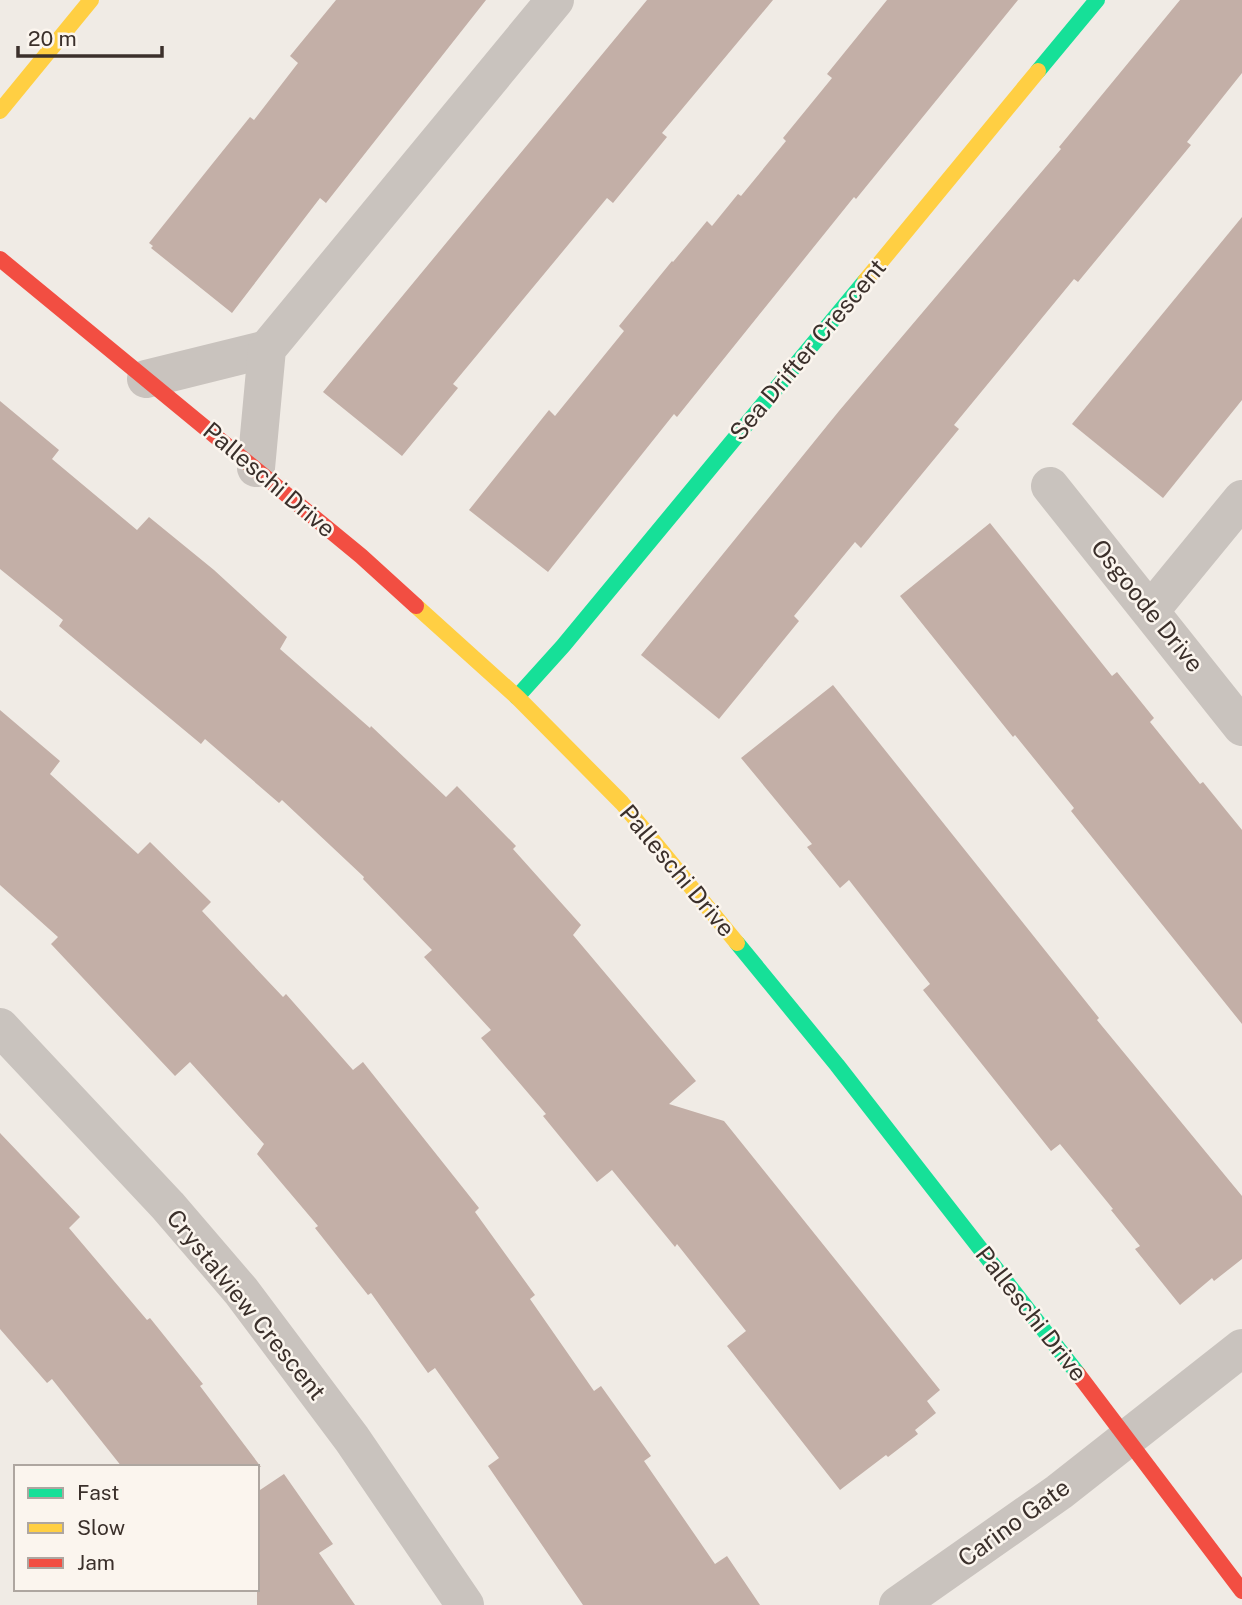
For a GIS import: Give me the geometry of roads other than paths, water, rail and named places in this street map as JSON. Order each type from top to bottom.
[{"type":"street","points":[[0,111],[91,0]]},
{"type":"street","points":[[256,467],[267,349],[555,0]]},
{"type":"street","name":"Sea Drifter Crescent","points":[[517,697],[571,636],[1097,0]]},
{"type":"street","name":"Palleschi Drive","points":[[0,259],[361,556],[517,697],[622,803],[837,1065],[1128,1438],[1242,1591]]},
{"type":"street","points":[[146,379],[267,349]]},
{"type":"street","name":"Osgoode Drive","points":[[1050,486],[1242,727]]},
{"type":"street","points":[[1151,610],[1242,499]]},
{"type":"street","name":"Crystalview Crescent","points":[[0,1027],[167,1206],[241,1291],[352,1440],[465,1605]]},
{"type":"street","points":[[1128,1438],[1242,1348]]},
{"type":"street","name":"Carino Gate","points":[[898,1605],[1059,1492],[1128,1438]]}]
